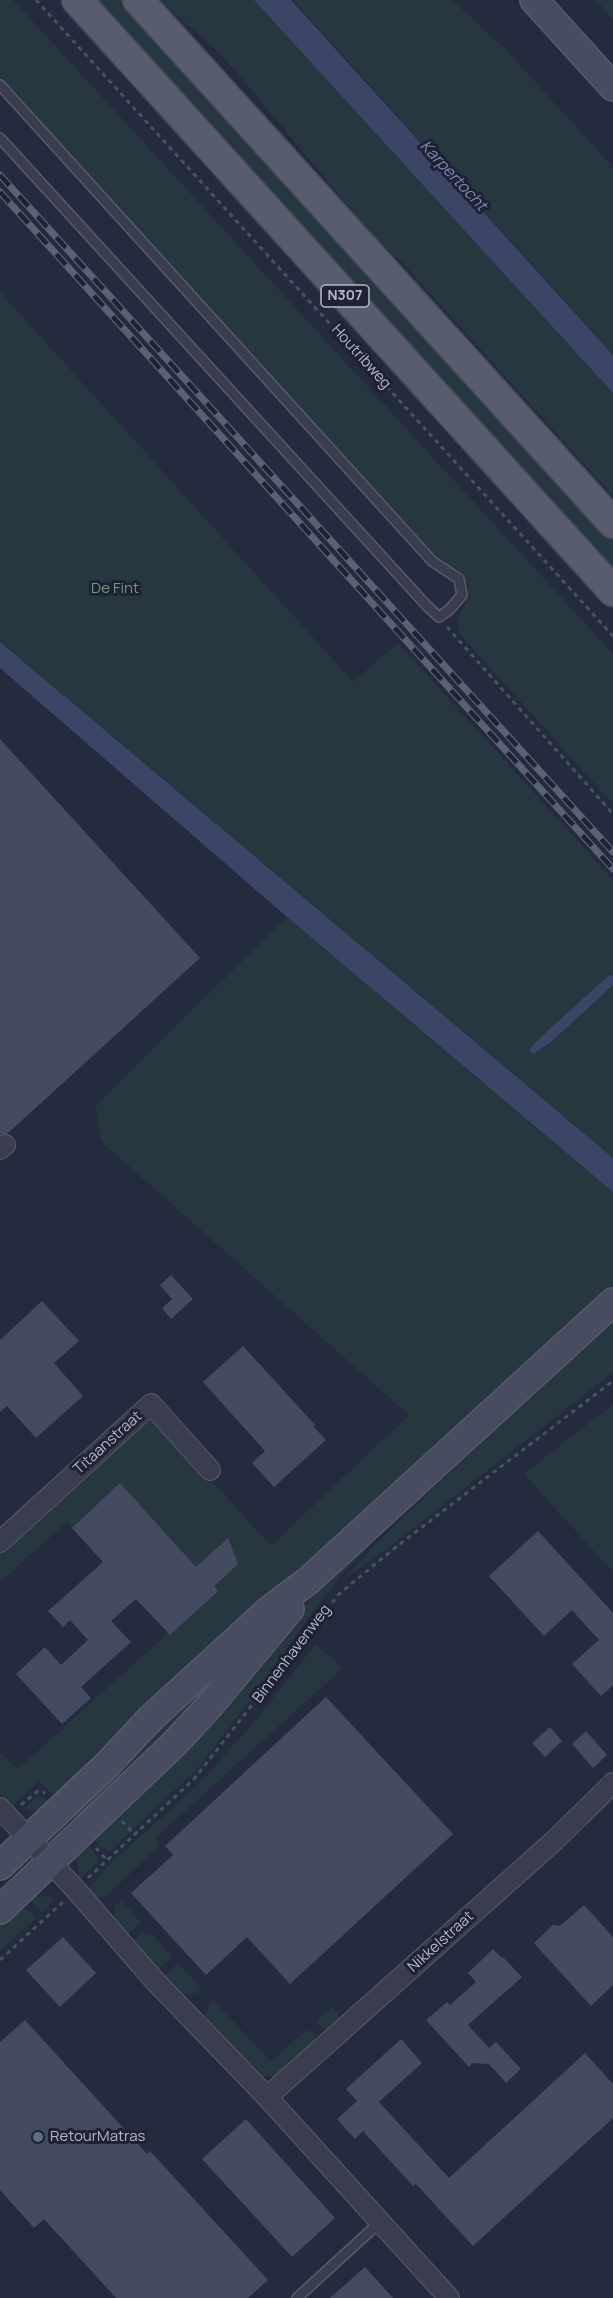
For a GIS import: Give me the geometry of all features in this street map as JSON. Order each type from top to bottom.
[{"type":"main road","name":"Houtribweg","points":[[77,0],[613,591]]},
{"type":"main road","name":"N307","points":[[138,0],[613,523]]},
{"type":"main road","points":[[534,0],[613,87]]},
{"type":"main road","name":"Binnenhavenweg","points":[[0,1866],[108,1764],[151,1718],[268,1611],[309,1580],[613,1302]]},
{"type":"main road","name":"Binnenhavenweg","points":[[0,1910],[194,1724],[280,1623],[309,1580]]},
{"type":"street","name":"Titaanstraat","points":[[0,1542],[151,1404],[210,1470]]},
{"type":"street","name":"Nikkelstraat","points":[[267,2097],[555,1840],[613,1783]]},
{"type":"street","points":[[0,1808],[76,1890],[154,1980],[267,2097],[449,2298]]},
{"type":"lane","points":[[0,85],[432,561],[459,579],[462,595],[458,601],[439,617],[0,138]]},
{"type":"lane","points":[[297,2298],[380,2222]]},
{"type":"path","name":"Houtribweg","points":[[36,0],[613,636]]},
{"type":"path","points":[[439,617],[613,814]]},
{"type":"path","name":"Binnenhavenweg","points":[[0,1960],[200,1772],[339,1594],[396,1547],[613,1381]]},
{"type":"path","points":[[119,1818],[135,1835]]},
{"type":"green space","points":[[0,0],[13,0],[613,654],[613,804],[460,634],[458,618],[466,603],[468,584],[457,570],[435,559],[0,80]]},
{"type":"green space","points":[[97,0],[127,0],[613,537],[613,568]]},
{"type":"green space","points":[[160,0],[254,0],[345,99],[613,393],[613,496],[401,261],[381,245],[224,57]]},
{"type":"green space","points":[[293,0],[452,0],[505,49],[613,167],[613,354]]},
{"type":"green space","points":[[596,0],[613,0],[613,19]]},
{"type":"green space","name":"De Fint","points":[[0,292],[353,682],[398,643],[613,880],[613,1158],[0,642]]},
{"type":"green space","points":[[287,917],[613,1192],[613,1286],[441,1442],[59,1801],[39,1781],[12,1806],[0,1793],[0,1753],[18,1769],[168,1633],[67,1522],[0,1582],[0,1551],[148,1417],[209,1478],[271,1546],[409,1415],[101,1141],[96,1105]]},
{"type":"green space","points":[[613,1317],[613,1372],[393,1544],[343,1580],[376,1544]]},
{"type":"green space","points":[[613,1404],[613,1572],[524,1474]]},
{"type":"green space","points":[[390,1523],[343,1573],[311,1614],[251,1700],[196,1770],[110,1851],[102,1849],[93,1839],[144,1792],[320,1588]]},
{"type":"green space","points":[[274,1617],[81,1825],[73,1817],[127,1767],[197,1689]]},
{"type":"green space","points":[[316,1644],[343,1668],[155,1838],[159,1845],[107,1895],[99,1898],[93,1896],[87,1889],[111,1863],[197,1786],[256,1720]]},
{"type":"green space","points":[[38,1796],[44,1797],[52,1806],[38,1811],[23,1809]]},
{"type":"green space","points":[[88,1844],[98,1860],[80,1879],[78,1856]]},
{"type":"green space","points":[[49,1896],[56,1899],[42,1912],[28,1898]]},
{"type":"green space","points":[[121,1900],[141,1923],[127,1935],[114,1919],[115,1906]]},
{"type":"green space","points":[[20,1903],[36,1918],[0,1951],[0,1922]]},
{"type":"green space","points":[[141,1934],[152,1934],[172,1957],[159,1968],[134,1940]]},
{"type":"green space","points":[[178,1963],[202,1988],[196,1993],[184,1994],[165,1975]]},
{"type":"green space","points":[[212,1999],[271,2062],[306,2030],[315,2035],[315,2042],[279,2076],[262,2076],[251,2069],[210,2024],[205,2016]]},
{"type":"green space","points":[[332,2007],[338,2012],[338,2023],[327,2030],[316,2022]]},
{"type":"water","points":[[254,0],[291,0],[613,355],[613,393]]},
{"type":"water","points":[[0,642],[613,1158],[613,1192],[287,917],[0,668]]},
{"type":"water","points":[[613,975],[613,985],[551,1042],[533,1054],[529,1050],[608,976]]},
{"type":"building","points":[[0,739],[200,958],[7,1134],[0,1134]]},
{"type":"building","points":[[171,1275],[193,1299],[171,1319],[162,1308],[172,1299],[160,1285]]},
{"type":"building","points":[[42,1301],[79,1341],[54,1363],[83,1396],[36,1438],[7,1406],[0,1412],[0,1340]]},
{"type":"building","points":[[243,1346],[326,1440],[274,1487],[252,1463],[265,1451],[203,1382]]},
{"type":"building","points":[[120,1483],[196,1567],[228,1538],[238,1564],[214,1586],[218,1591],[170,1635],[136,1599],[111,1621],[131,1642],[81,1687],[91,1698],[62,1724],[16,1674],[45,1647],[61,1665],[88,1640],[70,1620],[63,1627],[48,1611],[103,1562],[72,1528]]},
{"type":"building","points":[[538,1531],[613,1613],[613,1685],[601,1696],[572,1664],[599,1640],[572,1610],[544,1636],[489,1576]]},
{"type":"building","points":[[326,1697],[453,1834],[290,1984],[247,1937],[206,1975],[131,1893],[173,1855],[165,1846]]},
{"type":"building","points":[[550,1727],[562,1741],[545,1757],[532,1743]]},
{"type":"building","points":[[586,1731],[607,1755],[593,1768],[572,1744]]},
{"type":"building","points":[[584,1905],[613,1937],[613,1985],[591,2006],[534,1943],[553,1925],[560,1926]]},
{"type":"building","points":[[63,1937],[96,1973],[60,2007],[26,1970]]},
{"type":"building","points":[[493,1949],[522,1977],[468,2025],[489,2048],[496,2042],[521,2069],[506,2083],[489,2064],[472,2063],[469,2067],[426,2020],[447,2002],[450,2005],[476,1982],[468,1973]]},
{"type":"building","points":[[25,2020],[147,2154],[150,2151],[268,2280],[248,2298],[116,2298],[44,2219],[34,2228],[0,2190],[0,2042]]},
{"type":"building","points":[[401,2039],[422,2063],[379,2102],[449,2178],[585,2053],[613,2084],[613,2118],[473,2246],[416,2184],[413,2186],[363,2131],[355,2139],[337,2119],[357,2101],[346,2089]]},
{"type":"building","points":[[246,2119],[335,2218],[292,2257],[202,2159]]},
{"type":"building","points":[[365,2267],[393,2298],[330,2298]]},
{"type":"railway","points":[[0,175],[613,852]]},
{"type":"railway","points":[[0,192],[613,869]]},
{"type":"place","name":"RetourMatras","points":[[38,2137]]},
{"type":"water label","name":"Karpertocht","points":[[453,176]]}]
